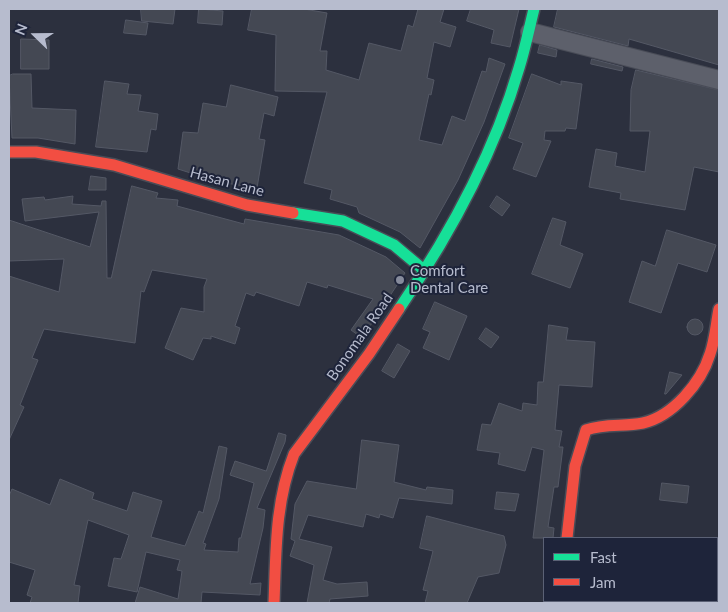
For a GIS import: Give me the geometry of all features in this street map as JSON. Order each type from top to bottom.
[{"type":"street","name":"Bonomala Road","points":[[274,603],[278,520],[284,476],[294,454],[425,271],[484,156],[509,96],[530,32],[534,9]]},
{"type":"street","points":[[530,32],[719,80]]},
{"type":"street","name":"Hasan Lane","points":[[9,152],[36,152],[114,165],[247,205],[342,221],[394,245],[425,271]]},
{"type":"street","points":[[567,537],[575,466],[586,430],[597,425],[641,423],[657,419],[684,396],[709,357],[719,309]]},
{"type":"building","points":[[141,9],[175,9],[173,24],[142,21]]},
{"type":"building","points":[[199,9],[223,11],[222,25],[198,23]]},
{"type":"building","points":[[252,9],[304,9],[327,13],[320,51],[327,51],[326,70],[359,80],[369,43],[401,51],[408,25],[413,27],[418,9],[444,9],[440,22],[456,27],[450,47],[434,42],[427,78],[434,80],[419,140],[442,145],[452,116],[465,121],[482,71],[486,72],[489,58],[505,64],[484,122],[458,180],[420,248],[400,232],[359,213],[357,207],[330,199],[332,190],[304,183],[327,92],[275,91],[276,35],[248,30]]},
{"type":"building","points":[[471,9],[519,9],[510,47],[491,43],[494,30],[467,21]]},
{"type":"building","points":[[558,9],[719,9],[719,65],[629,39],[628,46],[554,27]]},
{"type":"building","points":[[126,20],[148,23],[146,35],[124,33]]},
{"type":"building","points":[[21,39],[49,40],[49,69],[21,69]]},
{"type":"building","points":[[540,45],[557,50],[556,57],[538,53]]},
{"type":"building","points":[[592,59],[623,67],[622,71],[591,64]]},
{"type":"building","points":[[636,70],[719,90],[719,172],[694,167],[685,210],[620,199],[621,193],[589,187],[596,149],[617,153],[615,166],[645,172],[650,131],[630,131],[631,90]]},
{"type":"building","points":[[13,74],[31,74],[32,108],[76,110],[75,144],[38,138],[12,138],[9,76]]},
{"type":"building","points":[[532,74],[561,85],[561,81],[582,84],[576,129],[566,128],[565,131],[545,131],[544,140],[551,141],[536,177],[513,169],[523,143],[509,138]]},
{"type":"building","points":[[105,81],[129,84],[127,94],[141,95],[138,111],[158,114],[156,130],[151,129],[147,152],[96,147]]},
{"type":"building","points":[[231,85],[278,97],[274,116],[264,113],[259,139],[265,140],[257,188],[219,182],[178,169],[183,132],[198,133],[203,103],[226,107]]},
{"type":"building","points":[[91,176],[106,178],[106,190],[89,190]]},
{"type":"building","points":[[132,186],[158,193],[156,198],[178,200],[177,206],[244,224],[245,219],[339,235],[386,257],[405,273],[362,338],[351,330],[373,299],[328,285],[327,288],[307,282],[299,306],[256,292],[254,296],[246,293],[235,326],[240,328],[235,344],[211,336],[211,339],[203,338],[193,360],[165,348],[181,308],[204,312],[204,287],[207,279],[152,270],[144,292],[141,291],[135,343],[44,329],[32,358],[38,360],[20,405],[24,407],[9,440],[9,276],[59,292],[64,259],[9,261],[9,220],[90,247],[99,212],[25,221],[22,199],[44,197],[45,200],[73,196],[72,204],[101,206],[102,201],[106,201],[107,278],[111,278]]},
{"type":"building","points":[[497,196],[510,205],[502,216],[490,207]]},
{"type":"building","points":[[553,218],[566,222],[560,245],[583,254],[570,288],[532,274]]},
{"type":"building","points":[[667,230],[716,245],[707,272],[678,263],[661,313],[629,302],[642,261],[655,266]]},
{"type":"building","points":[[435,302],[467,316],[449,360],[423,348],[430,332],[423,329]]},
{"type":"building","points":[[695,319],[701,321],[703,327],[701,333],[695,335],[689,333],[687,327],[689,321]]},
{"type":"building","points":[[549,325],[568,328],[566,340],[595,342],[592,387],[559,385],[555,430],[562,431],[559,447],[563,447],[558,487],[554,487],[548,527],[554,528],[553,537],[533,538],[544,450],[532,447],[525,471],[498,464],[500,453],[477,450],[482,424],[491,425],[499,403],[522,411],[523,403],[537,405],[538,382],[543,382]]},
{"type":"building","points":[[486,328],[499,337],[491,348],[479,339]]},
{"type":"building","points":[[398,344],[410,351],[394,378],[382,371]]},
{"type":"building","points":[[670,372],[682,375],[665,394]]},
{"type":"building","points":[[279,433],[286,435],[285,442],[257,508],[265,510],[263,528],[250,584],[261,583],[260,595],[202,592],[201,603],[135,603],[140,587],[178,599],[182,571],[177,570],[180,560],[146,552],[137,592],[108,586],[114,558],[121,559],[129,535],[88,520],[74,585],[80,586],[78,603],[30,603],[32,597],[27,595],[35,570],[9,562],[9,496],[12,489],[50,505],[60,479],[94,493],[92,499],[127,511],[133,492],[162,501],[151,537],[185,546],[199,511],[203,513],[219,446],[227,448],[219,499],[203,543],[206,544],[204,550],[238,552],[239,538],[241,538],[254,483],[230,475],[235,461],[266,471]]},
{"type":"building","points":[[362,440],[399,445],[394,482],[426,490],[427,487],[453,490],[452,504],[399,498],[393,518],[380,514],[379,518],[366,514],[363,527],[308,515],[299,539],[332,547],[323,580],[337,584],[367,582],[368,596],[330,599],[329,603],[307,603],[314,565],[290,556],[295,541],[291,539],[295,504],[307,481],[356,489]]},
{"type":"building","points":[[662,483],[689,486],[687,503],[660,500]]},
{"type":"building","points":[[497,492],[519,494],[515,511],[495,509]]},
{"type":"building","points":[[427,516],[504,536],[506,545],[499,573],[478,577],[467,603],[425,603],[428,591],[423,590],[433,551],[420,548]]},
{"type":"traffic: fast","points":[[399,309],[452,223],[497,132],[521,61],[534,9]]},
{"type":"traffic: fast","points":[[293,213],[343,221],[394,245],[425,271]]},
{"type":"traffic: jam","points":[[9,152],[36,152],[114,165],[247,205],[293,213]]},
{"type":"traffic: jam","points":[[274,603],[276,546],[280,509],[283,490],[294,454],[369,354],[399,309]]},
{"type":"traffic: jam","points":[[567,537],[575,466],[586,430],[643,423],[654,419],[675,406],[693,387],[706,365],[713,343],[719,309]]},
{"type":"place","name":"Comfort Dental Care","points":[[400,280]]}]
